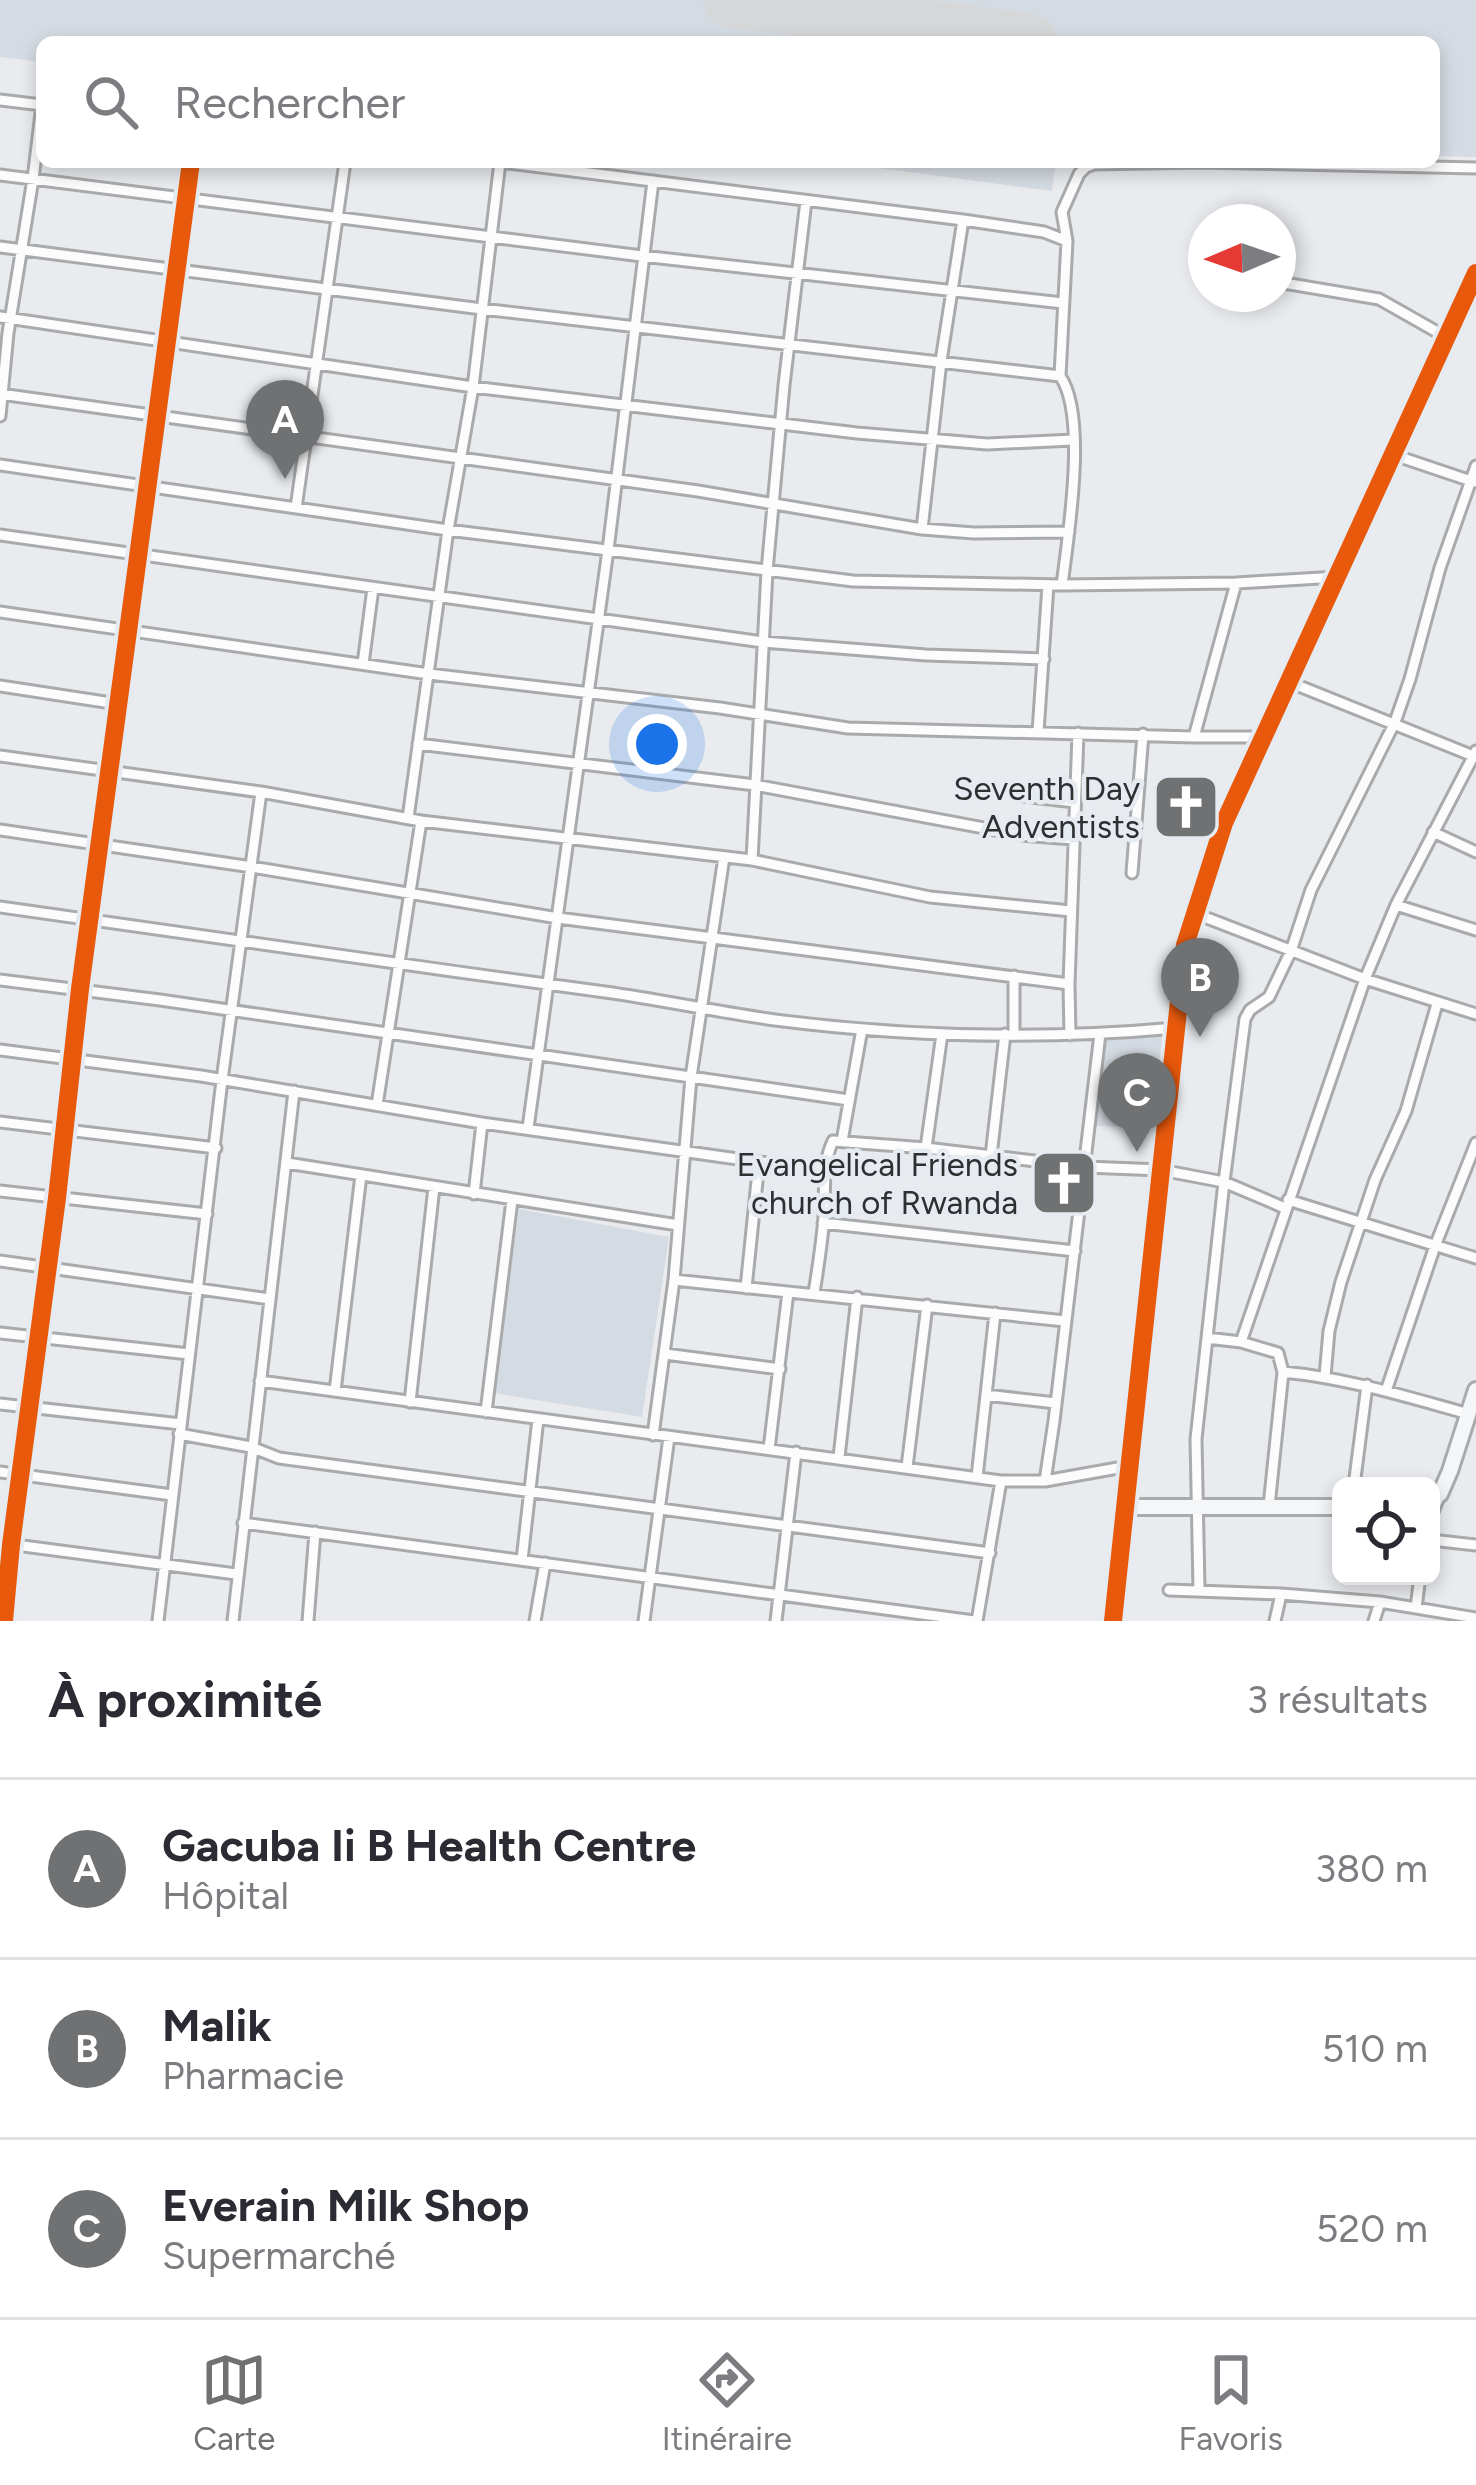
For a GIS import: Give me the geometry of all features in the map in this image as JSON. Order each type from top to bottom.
[{"type":"street","points":[[0,100],[36,104]]},
{"type":"street","points":[[0,416],[5,318],[22,250],[36,154]]},
{"type":"street","points":[[1440,167],[1476,168]]},
{"type":"street","points":[[4,1621],[5,1544],[20,1474],[49,1266],[98,845],[189,168]]},
{"type":"street","points":[[296,508],[344,168]]},
{"type":"street","points":[[408,818],[473,387],[500,168]]},
{"type":"street","points":[[549,168],[963,220],[1044,232],[1066,241]]},
{"type":"street","points":[[1044,232],[1062,212],[1085,168]]},
{"type":"street","points":[[0,175],[642,256],[1063,303]]},
{"type":"street","points":[[528,1128],[608,550],[653,181]]},
{"type":"street","points":[[752,860],[767,571],[806,201]]},
{"type":"street","points":[[1062,212],[1066,241],[1060,376],[1072,399],[1073,440],[1062,585]]},
{"type":"street","points":[[922,529],[963,220]]},
{"type":"street","points":[[0,247],[1060,376]]},
{"type":"street","points":[[1113,1621],[1185,945],[1224,823],[1476,273]]},
{"type":"street","points":[[1296,285],[1379,299],[1446,338]]},
{"type":"street","points":[[5,318],[624,406],[934,441],[1073,440]]},
{"type":"street","points":[[2,395],[617,479],[922,529],[1069,532]]},
{"type":"street","points":[[1394,454],[1474,482]]},
{"type":"street","points":[[0,465],[448,530],[853,581],[1062,585],[1338,577]]},
{"type":"street","points":[[1198,1589],[1196,1439],[1245,1019],[1268,997],[1291,951],[1311,890],[1395,722],[1476,466]]},
{"type":"street","points":[[0,535],[764,642],[1044,659]]},
{"type":"street","points":[[1194,737],[1236,583]]},
{"type":"street","points":[[1038,732],[1048,585]]},
{"type":"street","points":[[363,664],[373,588]]},
{"type":"street","points":[[0,612],[429,674],[869,730],[1264,736]]},
{"type":"street","points":[[1241,1342],[1365,980],[1396,905],[1475,755],[1288,682]]},
{"type":"street","points":[[0,686],[118,704]]},
{"type":"street","points":[[1070,1035],[1078,733]]},
{"type":"street","points":[[1132,873],[1143,734]]},
{"type":"street","points":[[418,744],[755,785],[1000,831],[1073,839]]},
{"type":"street","points":[[0,756],[261,792],[421,821],[752,860],[930,896],[1071,911]]},
{"type":"street","points":[[158,1621],[261,792]]},
{"type":"street","points":[[1023,796],[1075,802]]},
{"type":"street","points":[[377,1105],[421,821]]},
{"type":"street","points":[[0,830],[558,918],[1069,984]]},
{"type":"street","points":[[1433,832],[1476,853]]},
{"type":"street","points":[[653,1435],[674,1280],[691,1077],[724,857]]},
{"type":"street","points":[[1396,905],[1476,930]]},
{"type":"street","points":[[0,907],[862,1029],[1070,1035],[1175,1028]]},
{"type":"street","points":[[1194,913],[1365,980],[1476,1015]]},
{"type":"street","points":[[991,1156],[1014,976]]},
{"type":"street","points":[[0,980],[849,1100]]},
{"type":"street","points":[[1324,1376],[1341,1282],[1375,1180],[1406,1112],[1437,1004]]},
{"type":"street","points":[[842,1141],[862,1029]]},
{"type":"street","points":[[926,1148],[942,1034]]},
{"type":"street","points":[[1045,1481],[1100,1034]]},
{"type":"street","points":[[0,1050],[482,1123],[826,1168]]},
{"type":"street","points":[[233,1621],[294,1091]]},
{"type":"street","points":[[0,1122],[216,1148]]},
{"type":"street","points":[[474,1194],[482,1123]]},
{"type":"street","points":[[814,1293],[830,1145],[842,1141],[1085,1167],[1161,1170],[1224,1182],[1476,1258]]},
{"type":"street","points":[[1386,1391],[1476,1143]]},
{"type":"street","points":[[746,1288],[759,1162]]},
{"type":"street","points":[[287,1163],[678,1225]]},
{"type":"street","points":[[335,1391],[361,1175]]},
{"type":"street","points":[[410,1402],[434,1187]]},
{"type":"street","points":[[0,1191],[207,1214]]},
{"type":"street","points":[[485,1412],[512,1200]]},
{"type":"street","points":[[824,1222],[1075,1251]]},
{"type":"street","points":[[0,1261],[270,1299]]},
{"type":"street","points":[[674,1280],[1065,1321]]},
{"type":"street","points":[[769,1449],[788,1292]]},
{"type":"street","points":[[839,1457],[857,1298]]},
{"type":"street","points":[[908,1467],[927,1305]]},
{"type":"street","points":[[977,1477],[995,1313]]},
{"type":"street","points":[[0,1333],[190,1354]]},
{"type":"street","points":[[1207,1338],[1278,1352],[1283,1372],[1269,1506]]},
{"type":"street","points":[[664,1354],[779,1369]]},
{"type":"street","points":[[1283,1372],[1367,1385],[1469,1414]]},
{"type":"street","points":[[260,1381],[1001,1480],[1045,1481],[1129,1466]]},
{"type":"street","points":[[1355,1477],[1367,1385]]},
{"type":"street","points":[[1440,1486],[1476,1390]]},
{"type":"street","points":[[986,1394],[1056,1403]]},
{"type":"street","points":[[0,1404],[180,1429],[279,1458],[989,1553]]},
{"type":"street","points":[[522,1560],[538,1419]]},
{"type":"street","points":[[644,1621],[669,1438]]},
{"type":"street","points":[[776,1621],[796,1452]]},
{"type":"street","points":[[0,1472],[172,1495]]},
{"type":"street","points":[[243,1523],[975,1621],[1001,1480]]},
{"type":"street","points":[[1126,1507],[1332,1507]]},
{"type":"street","points":[[308,1621],[315,1532]]},
{"type":"street","points":[[1440,1541],[1476,1545]]},
{"type":"street","points":[[5,1544],[236,1574]]},
{"type":"street","points":[[536,1621],[545,1563]]},
{"type":"street","points":[[1416,1608],[1419,1585]]},
{"type":"street","points":[[1169,1590],[1380,1603],[1468,1618]]},
{"type":"street","points":[[1275,1621],[1281,1594]]},
{"type":"street","points":[[1374,1621],[1380,1603]]},
{"type":"shaded area","points":[[0,0],[1476,0],[1476,157],[1440,156],[1440,36],[36,36],[36,61],[0,57]]},
{"type":"shaded area","points":[[879,168],[1055,168],[1052,191]]},
{"type":"shaded area","points":[[1170,1036],[1162,1127],[1093,1126],[1103,1038]]},
{"type":"shaded area","points":[[519,1209],[669,1237],[642,1417],[493,1393]]},
{"type":"runway","points":[[730,0],[993,36]]},
{"type":"cycle path","points":[[4,1621],[80,989],[190,168]]},
{"type":"cycle path","points":[[1113,1621],[1185,945],[1224,823],[1476,273]]},
{"type":"place","name":"Gacuba Ii B Health Centre","points":[[285,479]]},
{"type":"place","name":"Seventh Day Adventists","points":[[1186,807]]},
{"type":"place","name":"Malik","points":[[1200,1037]]},
{"type":"place","name":"Everain Milk Shop","points":[[1137,1152]]},
{"type":"place","name":"Evangelical Friends church of Rwanda","points":[[1064,1183]]}]
